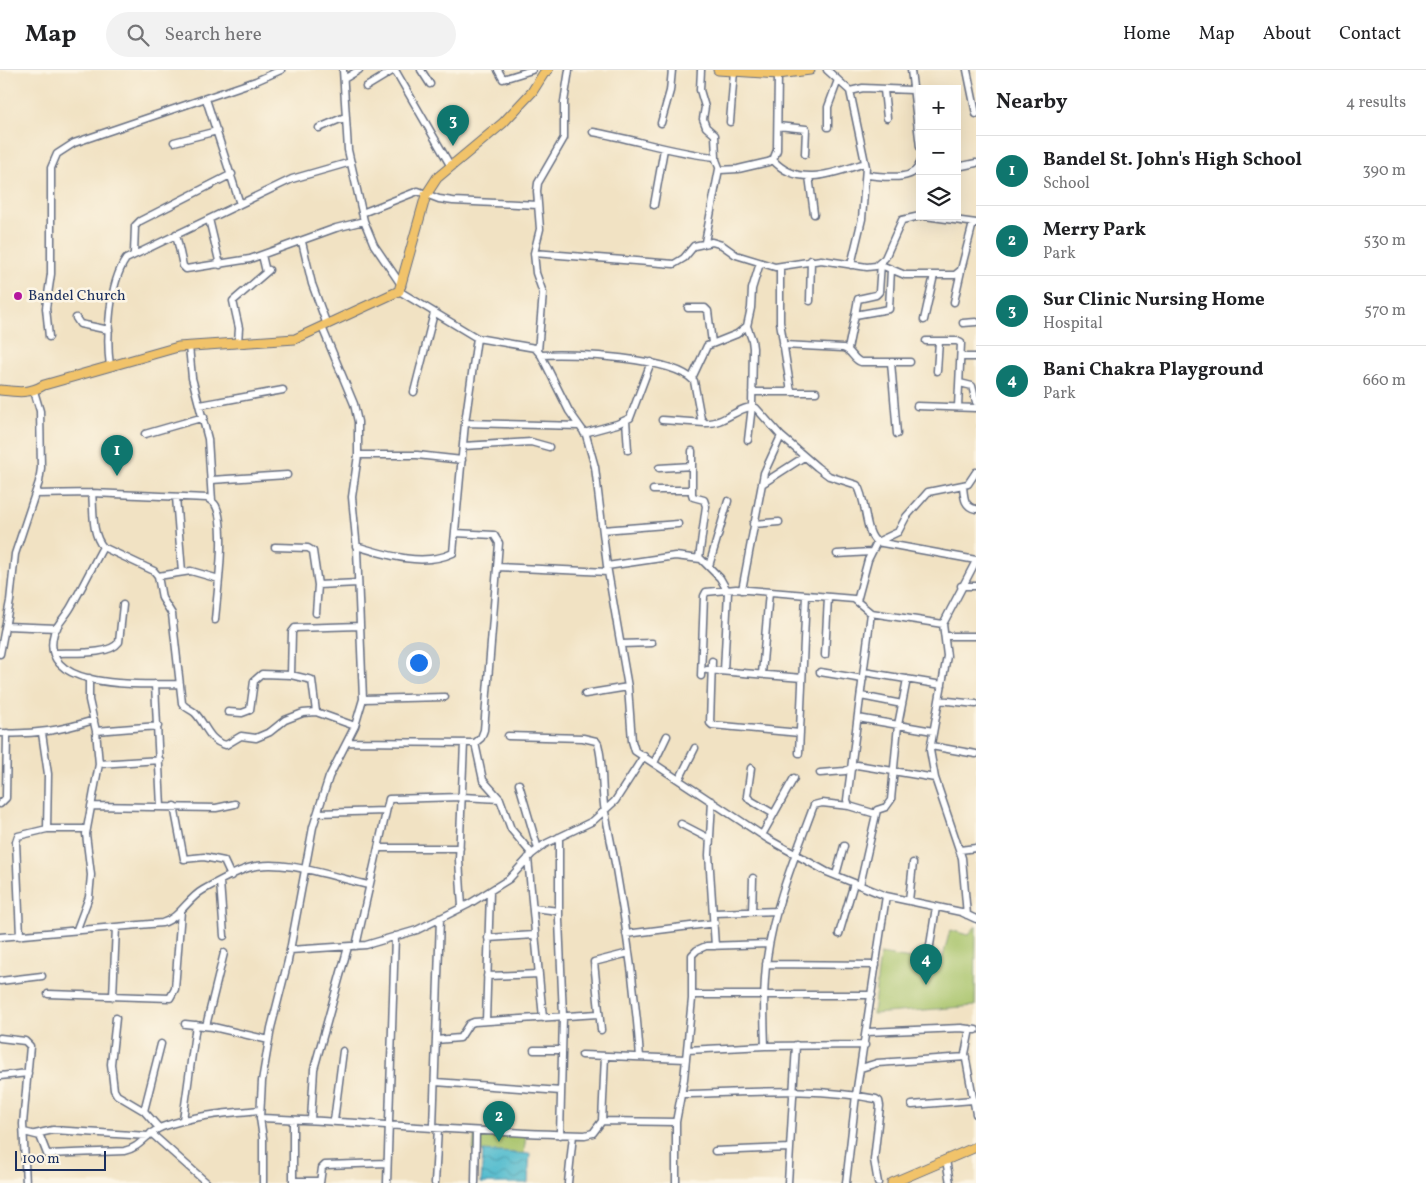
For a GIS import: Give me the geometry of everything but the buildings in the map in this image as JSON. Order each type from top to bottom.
[{"type":"main road","points":[[718,70],[778,74],[810,70]]},
{"type":"main road","points":[[0,390],[34,391],[44,385],[178,347],[295,339],[400,289],[426,195],[437,178],[450,165],[503,123],[532,92],[546,71]]},
{"type":"main road","points":[[892,1183],[946,1160],[976,1150]]},
{"type":"street","points":[[49,337],[46,308],[51,274],[51,168],[53,159],[74,144],[256,82],[281,70]]},
{"type":"street","points":[[343,70],[345,117],[351,162],[364,221],[374,245],[400,289],[434,313],[477,338],[535,348],[540,353],[569,411],[584,433],[595,467],[608,569],[628,687],[632,741],[635,751],[762,835],[836,875],[886,896],[936,907],[976,919]]},
{"type":"street","points":[[344,79],[359,70]]},
{"type":"street","points":[[366,87],[395,70],[450,165]]},
{"type":"street","points":[[421,70],[430,84]]},
{"type":"street","points":[[498,70],[502,79],[508,79],[533,70],[546,71]]},
{"type":"street","points":[[540,353],[542,293],[536,273],[534,253],[540,229],[538,183],[564,138],[564,102],[569,70]]},
{"type":"street","points":[[661,123],[670,91],[672,70]]},
{"type":"street","points":[[701,70],[700,90],[705,107],[703,119],[706,127],[715,135],[716,158],[719,169],[705,242]]},
{"type":"street","points":[[827,70],[850,91],[865,163],[866,176],[862,219],[852,265]]},
{"type":"street","points":[[911,70],[918,130]]},
{"type":"street","points":[[967,70],[973,91],[976,114]]},
{"type":"street","points":[[730,122],[734,71]]},
{"type":"street","points":[[773,160],[777,150],[778,74]]},
{"type":"street","points":[[828,127],[828,107],[838,80]]},
{"type":"street","points":[[850,91],[863,88],[912,90]]},
{"type":"street","points":[[884,90],[887,118]]},
{"type":"street","points":[[206,99],[232,174],[240,204]]},
{"type":"street","points":[[319,128],[345,117]]},
{"type":"street","points":[[778,126],[806,129],[805,154]]},
{"type":"street","points":[[174,142],[217,131]]},
{"type":"street","points":[[593,132],[633,139],[664,149],[716,158]]},
{"type":"street","points":[[654,204],[664,149]]},
{"type":"street","points":[[719,169],[738,169],[773,160]]},
{"type":"street","points":[[773,160],[786,172],[809,176],[832,174],[865,163]]},
{"type":"street","points":[[110,366],[107,348],[116,282],[122,265],[134,253],[292,179],[351,162]]},
{"type":"street","points":[[961,166],[976,163]]},
{"type":"street","points":[[866,176],[890,177],[911,174],[916,171]]},
{"type":"street","points":[[134,253],[135,226],[140,220],[232,174]]},
{"type":"street","points":[[809,176],[814,214]]},
{"type":"street","points":[[362,213],[411,192],[418,191],[426,195],[452,201],[538,205]]},
{"type":"street","points":[[910,362],[857,361],[848,349],[858,298],[876,295],[879,292],[881,264],[902,220],[916,217]]},
{"type":"street","points":[[209,219],[220,264]]},
{"type":"street","points":[[953,220],[974,223],[954,302]]},
{"type":"street","points":[[176,234],[182,266],[186,269],[262,255],[336,228],[364,221]]},
{"type":"street","points":[[263,1183],[263,1138],[260,1110],[262,1081],[269,1040],[290,950],[318,813],[330,777],[355,726],[363,699],[352,497],[358,455],[358,422],[354,404],[324,326],[302,242]]},
{"type":"street","points":[[534,253],[674,264],[684,258],[694,246],[705,242],[719,244],[731,253],[760,263],[780,267],[810,260],[867,267],[881,264],[905,275],[955,275],[961,270]]},
{"type":"street","points":[[238,343],[239,328],[233,301],[268,271],[262,255]]},
{"type":"street","points":[[810,260],[810,301]]},
{"type":"street","points":[[748,440],[752,406],[752,340],[747,326],[751,308],[752,289],[760,263]]},
{"type":"street","points":[[780,267],[780,322],[791,392]]},
{"type":"street","points":[[855,315],[889,309],[891,269]]},
{"type":"street","points":[[924,320],[934,275]]},
{"type":"street","points":[[688,308],[705,308],[708,310],[712,343]]},
{"type":"street","points":[[414,392],[434,313]]},
{"type":"street","points":[[76,318],[80,324],[87,327],[109,330]]},
{"type":"street","points":[[963,323],[976,322]]},
{"type":"street","points":[[704,423],[701,419],[692,378],[705,350],[712,343],[736,334],[747,326]]},
{"type":"street","points":[[356,546],[392,557],[420,559],[453,553],[465,423],[477,338]]},
{"type":"street","points":[[926,341],[960,341],[962,345],[958,407]]},
{"type":"street","points":[[937,370],[939,341]]},
{"type":"street","points":[[189,346],[192,378],[204,417],[212,502],[218,515],[221,556],[214,620]]},
{"type":"street","points":[[783,346],[848,349]]},
{"type":"street","points":[[540,353],[651,362],[692,378]]},
{"type":"street","points":[[961,357],[976,356]]},
{"type":"street","points":[[584,433],[630,418],[651,362]]},
{"type":"street","points":[[891,362],[897,434]]},
{"type":"street","points":[[960,383],[972,386],[976,402]]},
{"type":"street","points":[[200,405],[283,390]]},
{"type":"street","points":[[0,654],[6,626],[15,554],[39,482],[42,456],[40,412],[34,391]]},
{"type":"street","points":[[752,392],[816,392]]},
{"type":"street","points":[[662,420],[720,423],[752,406]]},
{"type":"street","points":[[752,406],[761,411],[781,436],[804,457],[829,476],[857,485],[863,497],[870,534],[877,542],[976,560],[943,624],[947,656],[933,730],[930,759],[960,850],[967,915]]},
{"type":"street","points":[[917,406],[976,408]]},
{"type":"street","points":[[145,434],[204,417]]},
{"type":"street","points":[[626,420],[628,450]]},
{"type":"street","points":[[465,423],[579,426]]},
{"type":"street","points":[[742,590],[753,524],[768,460],[781,436]]},
{"type":"street","points":[[463,446],[531,442],[549,447]]},
{"type":"street","points":[[692,450],[693,497],[704,500],[706,506],[699,558]]},
{"type":"street","points":[[358,455],[417,455],[462,460]]},
{"type":"street","points":[[762,484],[804,457]]},
{"type":"street","points":[[659,468],[692,466]]},
{"type":"street","points":[[857,601],[871,552],[877,542],[898,532],[906,517],[928,492],[963,486],[972,481],[976,472]]},
{"type":"street","points":[[211,480],[287,475]]},
{"type":"street","points":[[963,486],[968,506],[976,509]]},
{"type":"street","points":[[653,490],[692,490]]},
{"type":"street","points":[[35,494],[92,493],[207,498],[212,502]]},
{"type":"street","points":[[92,493],[96,532],[103,547],[154,571],[158,576],[162,598],[172,614],[182,703],[184,707],[196,714],[210,736],[219,744],[226,745],[241,736],[256,738],[270,732],[292,716],[316,712],[355,726]]},
{"type":"street","points":[[176,497],[182,572]]},
{"type":"street","points":[[709,566],[728,501]]},
{"type":"street","points":[[753,524],[779,522]]},
{"type":"street","points":[[603,530],[678,524]]},
{"type":"street","points":[[347,742],[464,743],[475,742],[481,738],[484,730],[498,543],[494,535],[455,533]]},
{"type":"street","points":[[103,547],[70,609],[57,628],[53,639],[55,652],[62,668],[89,678],[120,683],[180,684]]},
{"type":"street","points":[[275,547],[308,548],[312,551],[318,585],[316,613]]},
{"type":"street","points":[[837,554],[871,552]]},
{"type":"street","points":[[497,567],[608,569],[676,556],[699,558],[709,566],[727,589],[724,671]]},
{"type":"street","points":[[158,576],[191,571],[219,579]]},
{"type":"street","points":[[318,585],[358,583]]},
{"type":"street","points":[[961,586],[976,586]]},
{"type":"street","points":[[802,678],[710,670],[702,672],[704,596],[706,592],[727,589],[828,596],[857,601],[872,613],[943,624]]},
{"type":"street","points":[[762,674],[769,592]]},
{"type":"street","points":[[799,753],[806,595]]},
{"type":"street","points":[[825,655],[828,596]]},
{"type":"street","points":[[55,652],[112,649],[120,642],[123,605]]},
{"type":"street","points":[[849,806],[847,800],[872,613]]},
{"type":"street","points":[[6,626],[57,628]]},
{"type":"street","points":[[291,675],[292,632],[295,628],[360,626]]},
{"type":"street","points":[[945,636],[976,636]]},
{"type":"street","points":[[620,644],[652,643]]},
{"type":"street","points":[[712,661],[710,670],[710,723],[712,725],[800,733]]},
{"type":"street","points":[[820,672],[907,679],[942,684]]},
{"type":"street","points":[[228,712],[242,713],[250,710],[254,681],[257,676],[262,674],[291,675],[312,680],[316,712]]},
{"type":"street","points":[[77,929],[89,897],[91,883],[87,828],[99,764],[96,731],[89,700],[89,678]]},
{"type":"street","points":[[839,934],[857,884],[876,814],[879,808],[890,805],[898,725],[907,679]]},
{"type":"street","points":[[155,684],[162,807]]},
{"type":"street","points":[[585,694],[628,687]]},
{"type":"street","points":[[861,696],[902,704]]},
{"type":"street","points":[[363,699],[445,697]]},
{"type":"street","points":[[939,700],[976,704]]},
{"type":"street","points":[[858,718],[933,730]]},
{"type":"street","points":[[0,804],[6,798],[3,760],[4,733],[42,733],[94,720]]},
{"type":"street","points":[[96,731],[158,726]]},
{"type":"street","points":[[42,733],[48,774],[47,829]]},
{"type":"street","points":[[508,736],[583,738],[596,741],[600,750],[605,810],[613,845],[629,953],[640,1057]]},
{"type":"street","points":[[654,763],[667,736]]},
{"type":"street","points":[[475,742],[483,780],[500,799],[511,829],[530,856],[532,908],[542,1018]]},
{"type":"street","points":[[462,907],[460,848],[464,743]]},
{"type":"street","points":[[931,746],[976,754]]},
{"type":"street","points":[[679,780],[695,748]]},
{"type":"street","points":[[290,950],[366,945],[417,930],[462,907],[509,879],[538,849],[592,821],[615,801],[644,756]]},
{"type":"street","points":[[99,764],[160,760]]},
{"type":"street","points":[[820,773],[845,772],[852,767],[863,766],[935,778]]},
{"type":"street","points":[[751,768],[747,796],[750,800],[774,814]]},
{"type":"street","points":[[762,835],[794,778]]},
{"type":"street","points":[[519,784],[538,849]]},
{"type":"street","points":[[356,946],[378,848],[386,802],[394,798],[462,797],[500,799]]},
{"type":"street","points":[[712,801],[710,839],[715,946]]},
{"type":"street","points":[[765,1046],[764,995],[766,964],[770,944],[796,854],[814,805],[822,803],[849,806],[876,814]]},
{"type":"street","points":[[92,806],[216,808],[235,804]]},
{"type":"street","points":[[174,806],[184,859],[204,857],[224,861],[231,876]]},
{"type":"street","points":[[318,813],[385,811]]},
{"type":"street","points":[[681,824],[710,839]]},
{"type":"street","points":[[20,936],[16,842],[22,833],[47,829],[87,828]]},
{"type":"street","points":[[559,838],[559,911],[563,1016],[560,1134]]},
{"type":"street","points":[[836,875],[844,846]]},
{"type":"street","points":[[378,848],[460,848]]},
{"type":"street","points":[[960,850],[976,848]]},
{"type":"street","points":[[909,901],[913,863]]},
{"type":"street","points":[[0,937],[162,923],[174,918],[202,891],[250,868],[267,865],[305,870],[369,885]]},
{"type":"street","points":[[752,912],[753,878]]},
{"type":"street","points":[[220,882],[224,936]]},
{"type":"street","points":[[486,1021],[490,891]]},
{"type":"street","points":[[846,1183],[856,1095],[886,896]]},
{"type":"street","points":[[928,958],[936,907]]},
{"type":"street","points":[[532,908],[559,911]]},
{"type":"street","points":[[48,994],[170,998],[173,994],[181,910]]},
{"type":"street","points":[[714,913],[778,911]]},
{"type":"street","points":[[435,1183],[435,1082],[440,918]]},
{"type":"street","points":[[626,934],[715,923]]},
{"type":"street","points":[[113,997],[116,927]]},
{"type":"street","points":[[488,938],[535,935]]},
{"type":"street","points":[[387,1183],[395,936]]},
{"type":"street","points":[[676,1183],[676,1122],[687,1050],[692,995],[692,955],[696,950],[715,946],[770,944]]},
{"type":"street","points":[[311,1120],[314,1069],[348,947]]},
{"type":"street","points":[[206,1026],[224,953]]},
{"type":"street","points":[[601,1030],[594,962],[629,953]]},
{"type":"street","points":[[766,964],[876,965]]},
{"type":"street","points":[[487,976],[539,974]]},
{"type":"street","points":[[0,981],[42,976]]},
{"type":"street","points":[[692,995],[872,995]]},
{"type":"street","points":[[436,1040],[460,1038],[469,1024],[486,1021],[598,1014]]},
{"type":"street","points":[[116,1018],[111,1064],[114,1090],[117,1095],[144,1111],[159,1128]]},
{"type":"street","points":[[184,1024],[206,1026],[269,1040]]},
{"type":"street","points":[[183,1120],[196,1026]]},
{"type":"street","points":[[867,1032],[973,1029],[966,1057],[976,1114]]},
{"type":"street","points":[[0,1038],[25,1041],[29,1044],[24,1132],[26,1183]]},
{"type":"street","points":[[144,1111],[161,1044]]},
{"type":"street","points":[[687,1050],[796,1045],[865,1045]]},
{"type":"street","points":[[788,1183],[796,1045]]},
{"type":"street","points":[[534,1050],[562,1050]]},
{"type":"street","points":[[334,1121],[343,1051]]},
{"type":"street","points":[[582,1055],[686,1059]]},
{"type":"street","points":[[260,1118],[476,1131],[573,1135],[593,1133],[602,1121],[605,1056]]},
{"type":"street","points":[[860,1068],[877,1062],[966,1057]]},
{"type":"street","points":[[0,1076],[28,1074]]},
{"type":"street","points":[[435,1082],[561,1091]]},
{"type":"street","points":[[681,1094],[794,1091],[856,1095],[876,1099],[880,1104],[874,1160],[878,1183]]},
{"type":"street","points":[[912,1105],[973,1100]]},
{"type":"street","points":[[34,1134],[42,1140],[47,1154],[133,1150],[159,1128],[183,1120],[197,1116],[260,1110]]},
{"type":"street","points":[[293,1120],[293,1182],[320,1182],[322,1168],[325,1165],[387,1163]]},
{"type":"street","points":[[602,1121],[676,1122]]},
{"type":"street","points":[[24,1132],[34,1134],[53,1130],[150,1135],[207,1183]]},
{"type":"street","points":[[475,1183],[476,1131]]},
{"type":"street","points":[[568,1183],[573,1135]]},
{"type":"street","points":[[715,1151],[790,1148]]},
{"type":"street","points":[[946,1160],[950,1183]]},
{"type":"green space","points":[[976,926],[975,1006],[873,1014],[880,954],[941,964],[950,930],[968,935]]},
{"type":"green space","points":[[475,1131],[526,1134],[524,1154],[473,1151]]},
{"type":"water","points":[[483,1151],[530,1154],[528,1183],[481,1183]]},
{"type":"place","name":"Sur Clinic Nursing Home","points":[[453,146]]},
{"type":"place","name":"Bandel Church","points":[[18,296]]},
{"type":"place","name":"Bandel St. John's High School","points":[[117,476]]},
{"type":"place","name":"Bani Chakra Playground","points":[[926,985]]},
{"type":"place","name":"Merry Park","points":[[499,1142]]}]
